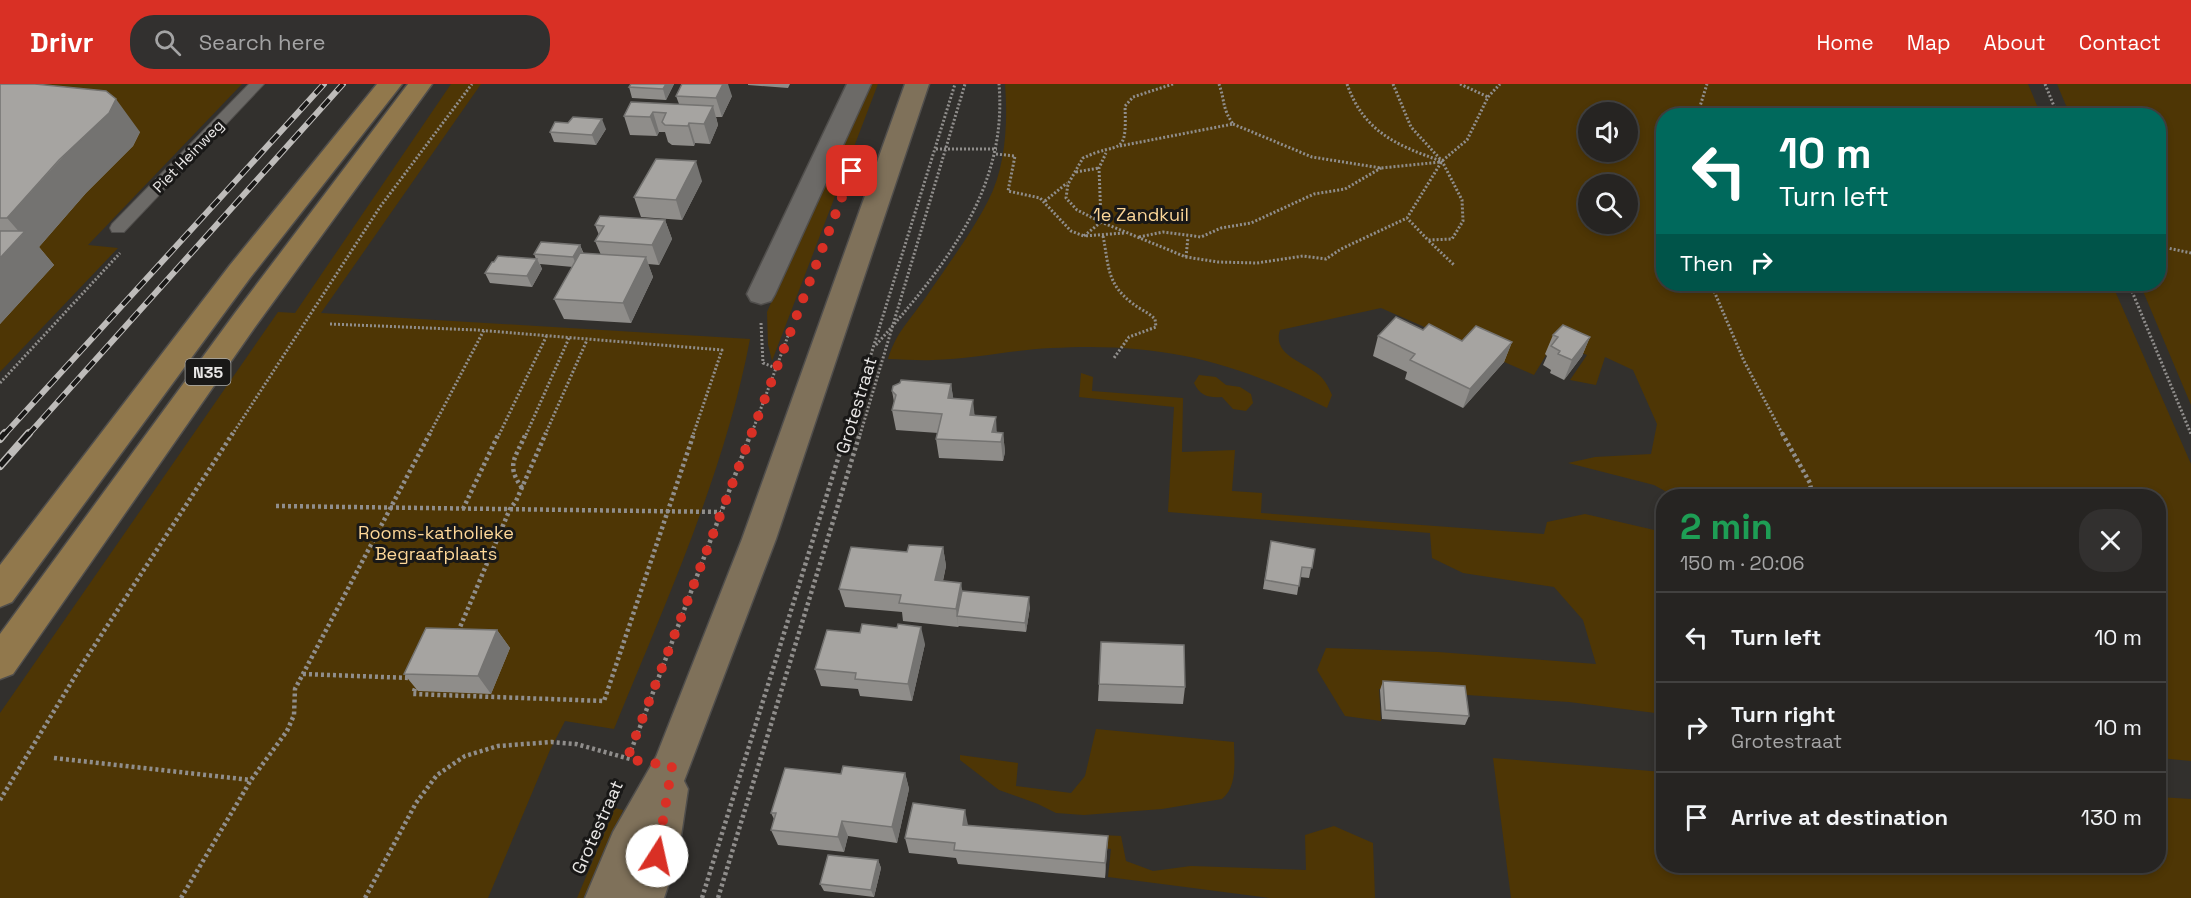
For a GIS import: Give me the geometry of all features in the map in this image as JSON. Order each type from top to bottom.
[{"type":"main road","name":"N35","points":[[0,592],[126,422],[343,141],[390,84]]},
{"type":"main road","name":"N35","points":[[0,663],[245,320],[420,84]]},
{"type":"street","points":[[761,294],[858,84]]},
{"type":"street","name":"Grotestraat","points":[[606,898],[627,846],[672,766],[759,539],[917,84]]},
{"type":"street","name":"Grotestraat","points":[[643,898],[657,856],[672,766]]},
{"type":"lane","name":"Piet Heinweg","points":[[118,228],[257,84]]},
{"type":"path","points":[[0,800],[86,660],[380,207],[472,84]]},
{"type":"path","name":"Grotestraat","points":[[702,898],[955,84]]},
{"type":"path","points":[[718,898],[965,84]]},
{"type":"path","points":[[874,348],[904,315],[965,228],[982,195],[997,149],[999,84]]},
{"type":"path","points":[[1119,147],[1125,138],[1125,106],[1133,97],[1173,84]]},
{"type":"path","points":[[1219,84],[1224,98],[1224,111],[1233,124],[1312,157],[1381,168],[1442,162]]},
{"type":"path","points":[[1347,84],[1352,102],[1370,126],[1403,147],[1442,162]]},
{"type":"path","points":[[1393,84],[1410,127],[1442,162],[1462,200],[1462,221],[1452,239],[1428,240]]},
{"type":"path","points":[[1460,84],[1488,97]]},
{"type":"path","points":[[1067,183],[1066,198],[1077,210],[1125,233],[1186,257],[1218,262],[1257,263],[1303,256],[1326,259],[1341,249],[1407,218],[1442,162],[1467,140],[1488,97],[1500,84]]},
{"type":"path","points":[[1700,108],[1707,84]]},
{"type":"path","points":[[2044,84],[2054,108]]},
{"type":"path","points":[[1045,201],[1067,183],[1076,172],[1079,162],[1087,156],[1134,143],[1233,124]]},
{"type":"path","points":[[1125,138],[1134,143]]},
{"type":"path","points":[[936,149],[997,149]]},
{"type":"path","points":[[1101,222],[1099,168],[1106,152]]},
{"type":"path","points":[[996,154],[1016,156],[1008,191],[1045,201],[1059,220],[1071,231],[1084,236],[1125,233]]},
{"type":"path","points":[[1076,172],[1099,168]]},
{"type":"path","points":[[1138,237],[1163,232],[1201,237],[1221,228],[1251,223],[1314,194],[1345,189],[1381,168]]},
{"type":"path","points":[[1407,218],[1454,265]]},
{"type":"path","points":[[1084,236],[1101,222]]},
{"type":"path","points":[[0,382],[123,250],[128,243],[118,228]]},
{"type":"path","points":[[1103,236],[1108,256],[1107,271],[1113,286],[1130,302],[1151,314],[1155,319],[1156,327],[1129,337],[1114,358]]},
{"type":"path","points":[[1186,257],[1188,237]]},
{"type":"path","points":[[2166,248],[2191,253]]},
{"type":"path","points":[[1714,291],[1746,368],[1810,483],[1811,489]]},
{"type":"path","points":[[2132,291],[2191,434]]},
{"type":"path","points":[[761,294],[763,363],[776,368]]},
{"type":"path","points":[[303,674],[419,679],[413,694],[604,701],[722,350],[484,330],[330,324]]},
{"type":"path","points":[[181,898],[251,780],[277,742],[288,731],[294,715],[295,689],[484,330]]},
{"type":"path","points":[[463,509],[547,335]]},
{"type":"path","name":"Grotestraat","points":[[627,759],[789,335]]},
{"type":"path","points":[[522,488],[511,471],[512,466],[569,338]]},
{"type":"path","points":[[457,633],[510,509],[522,488],[587,340]]},
{"type":"path","points":[[276,506],[721,512]]},
{"type":"path","points":[[365,898],[408,816],[437,775],[450,764],[472,753],[531,742],[570,743],[627,759],[672,766]]},
{"type":"path","points":[[54,758],[251,780]]},
{"type":"green space","points":[[0,84],[242,84],[88,245],[118,248],[0,372]]},
{"type":"green space","name":"Rooms-katholieke Begraafplaats","points":[[451,84],[481,84],[321,313],[750,339],[725,438],[692,537],[614,729],[565,721],[550,750],[488,898],[0,898],[0,713],[278,312],[295,313]]},
{"type":"green space","points":[[866,84],[878,84],[772,361],[768,344],[767,312]]},
{"type":"green space","name":"1e Zandkuil","points":[[1005,84],[2028,84],[2038,108],[1656,108],[1656,291],[2115,291],[2191,464],[2191,761],[2166,759],[2166,489],[1661,489],[1654,485],[1568,463],[1595,457],[1651,454],[1657,424],[1633,370],[1605,357],[1596,385],[1570,380],[1587,355],[1554,342],[1534,375],[1381,308],[1280,330],[1280,346],[1285,352],[1319,375],[1327,384],[1332,395],[1327,408],[1292,391],[1226,366],[1194,358],[1126,348],[1051,348],[948,359],[888,359],[900,333],[966,238],[988,201],[999,174],[1004,144]]},
{"type":"green space","points":[[2057,84],[2191,84],[2191,405],[2143,291],[2166,291],[2166,108],[2067,108]]},
{"type":"green space","points":[[1081,373],[1093,377],[1092,391],[1183,398],[1182,452],[1235,450],[1232,491],[1262,493],[1261,513],[1544,534],[1547,522],[1585,514],[1656,530],[1656,713],[1569,702],[1379,689],[1381,721],[1345,716],[1317,670],[1326,648],[1438,652],[1596,664],[1583,620],[1554,587],[1463,573],[1432,558],[1430,533],[1168,512],[1174,407],[1079,397]]},
{"type":"green space","points":[[1199,375],[1216,377],[1226,385],[1240,387],[1251,394],[1253,403],[1246,411],[1233,409],[1222,397],[1205,395],[1194,383]]},
{"type":"green space","points":[[1096,729],[1234,742],[1234,773],[1231,788],[1222,799],[1162,809],[1084,815],[1056,813],[999,790],[960,760],[960,755],[1018,763],[1016,786],[1071,793],[1085,776]]},
{"type":"green space","points":[[1493,758],[1656,771],[1656,873],[2166,873],[2166,797],[2191,799],[2191,898],[1511,898]]},
{"type":"green space","points":[[615,808],[623,810],[587,898],[577,898]]},
{"type":"green space","points":[[1334,826],[1373,843],[1375,898],[1270,898],[1108,877],[1111,849],[1038,841],[1042,832],[1121,836],[1126,861],[1153,871],[1191,866],[1306,870],[1305,835]]},
{"type":"building","points":[[0,84],[35,84],[106,91],[116,99],[109,113],[59,160],[7,218],[0,218]]},
{"type":"building","points":[[631,84],[666,84],[663,89],[629,87]]},
{"type":"building","points":[[682,84],[723,84],[716,98],[676,96]]},
{"type":"building","points":[[631,102],[713,106],[704,124],[665,125],[662,122],[666,113],[653,112],[650,117],[624,116]]},
{"type":"building","points":[[573,117],[602,119],[592,135],[550,132],[555,122],[568,123]]},
{"type":"building","points":[[656,159],[696,161],[676,200],[634,197]]},
{"type":"building","points":[[600,216],[665,220],[652,245],[595,241],[604,226],[595,225]]},
{"type":"building","points":[[0,231],[25,231],[0,258]]},
{"type":"building","points":[[541,242],[580,245],[573,257],[534,254]]},
{"type":"building","points":[[580,253],[646,257],[623,303],[554,299]]},
{"type":"building","points":[[498,256],[537,259],[527,276],[485,273]]},
{"type":"building","points":[[1396,317],[1423,330],[1429,324],[1462,341],[1476,326],[1512,342],[1470,389],[1410,360],[1415,354],[1378,336]]},
{"type":"building","points":[[1563,325],[1590,337],[1572,360],[1558,354],[1560,351],[1551,346],[1558,337],[1553,335]]},
{"type":"building","points":[[901,380],[951,384],[948,398],[973,400],[970,415],[996,417],[992,432],[1003,433],[1001,442],[936,439],[942,414],[892,410],[896,395],[892,391],[893,386]]},
{"type":"building","points":[[1271,541],[1315,549],[1312,568],[1302,567],[1299,586],[1265,580]]},
{"type":"building","points":[[909,545],[943,547],[935,580],[961,583],[956,609],[899,603],[901,595],[839,589],[851,547],[907,552]]},
{"type":"building","points":[[962,591],[1029,597],[1025,623],[957,616]]},
{"type":"building","points":[[862,624],[897,628],[898,624],[921,627],[908,684],[855,679],[856,673],[815,669],[827,630],[860,633]]},
{"type":"building","points":[[426,628],[497,630],[478,676],[404,674]]},
{"type":"building","points":[[1101,642],[1184,645],[1185,687],[1099,684]]},
{"type":"building","points":[[1383,681],[1465,686],[1469,716],[1385,710]]},
{"type":"building","points":[[843,766],[905,773],[892,827],[842,821],[838,837],[771,830],[776,813],[771,813],[785,768],[841,774]]},
{"type":"building","points":[[913,803],[965,810],[963,825],[1108,836],[1105,863],[954,850],[955,843],[905,838]]},
{"type":"building","points":[[828,855],[878,860],[871,890],[820,884]]},
{"type":"railway","points":[[4,435],[324,84]]},
{"type":"railway","points":[[28,435],[343,84]]},
{"type":"railway","points":[[0,439],[5,433]]},
{"type":"railway","points":[[0,466],[29,433]]},
{"type":"route","points":[[657,856],[672,766],[627,759],[852,171]]}]
